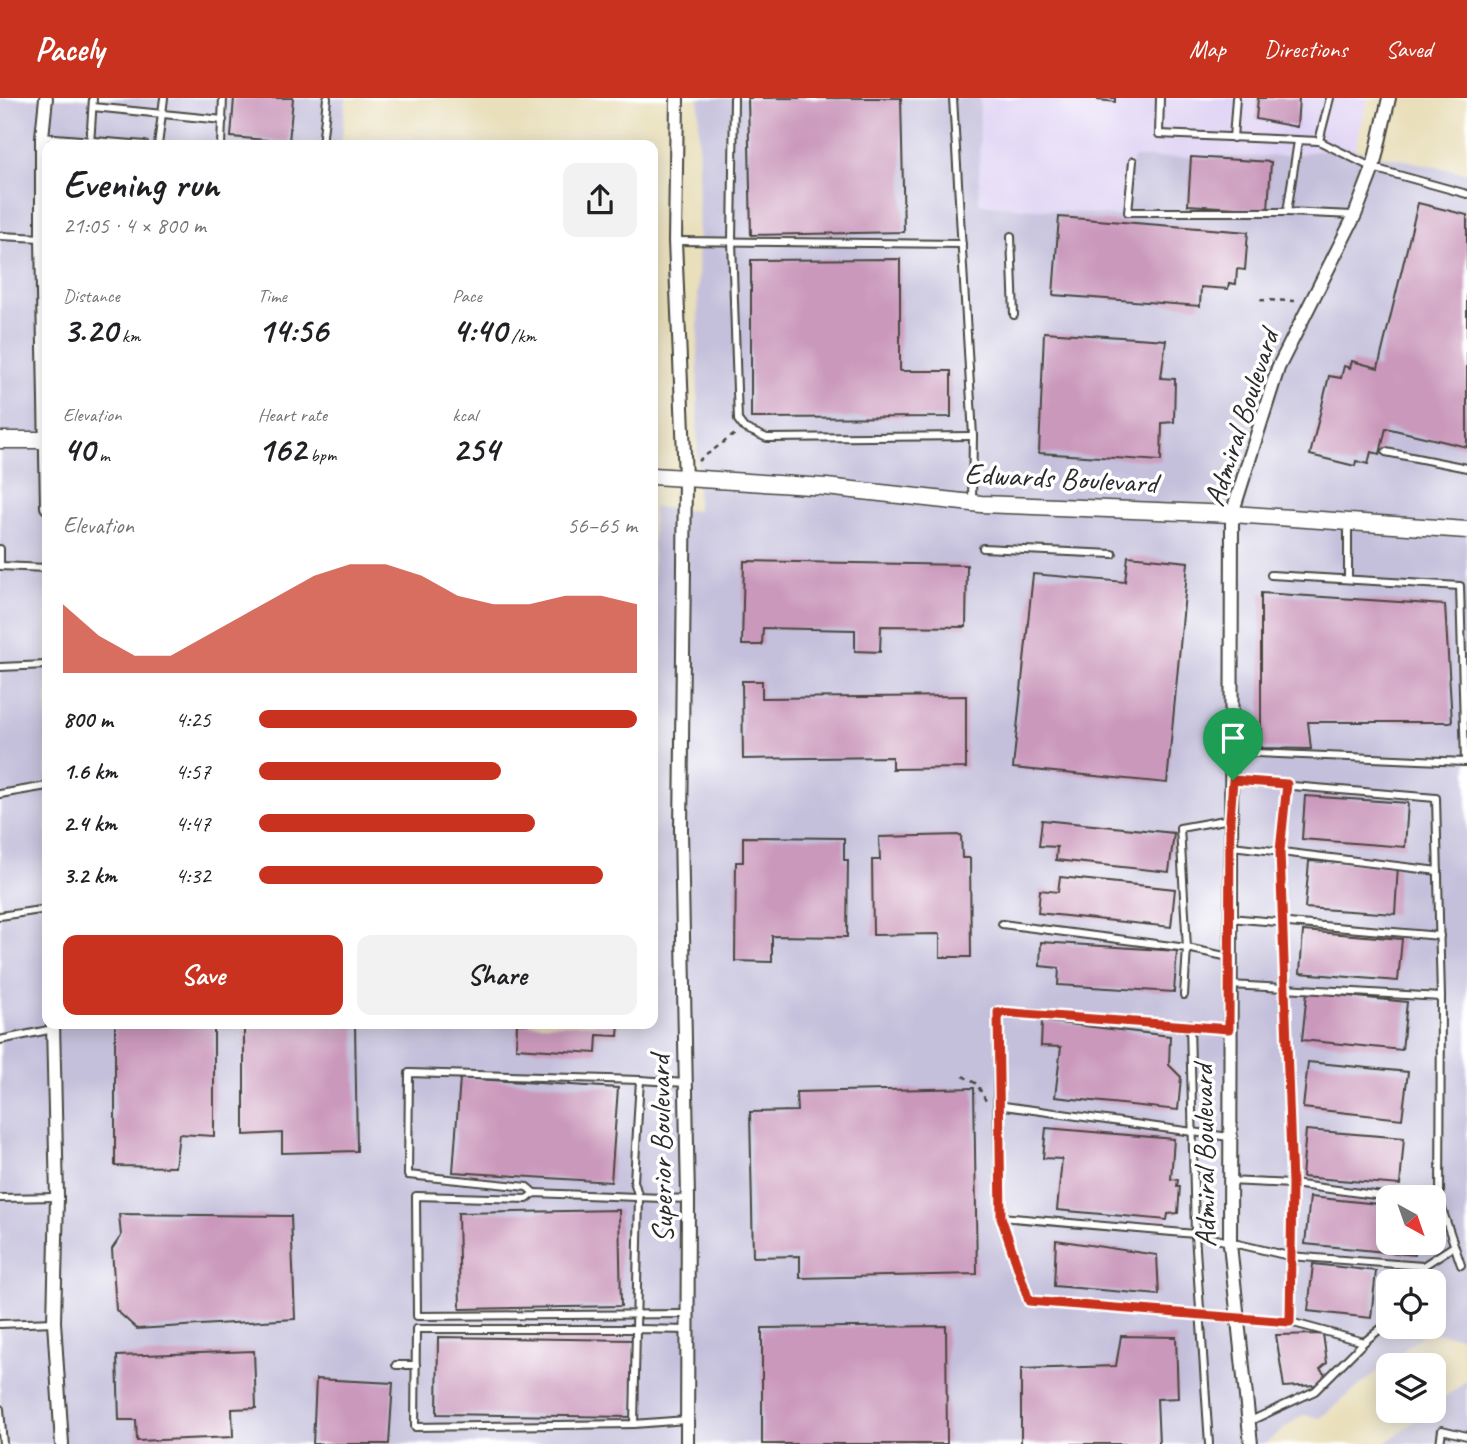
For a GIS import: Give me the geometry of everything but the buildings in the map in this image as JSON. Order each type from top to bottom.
[{"type":"street","points":[[42,238],[42,137],[46,98]]},
{"type":"street","name":"Superior Boulevard","points":[[677,98],[675,241],[685,478],[681,830],[688,1199],[687,1444]]},
{"type":"street","name":"Admiral Boulevard","points":[[1251,1444],[1230,1244],[1232,514],[1278,368],[1354,215],[1373,168],[1389,98]]},
{"type":"street","points":[[0,440],[42,440]]},
{"type":"street","name":"Edwards Boulevard","points":[[658,476],[826,487],[972,503],[1232,514],[1467,530]]},
{"type":"street","points":[[53,1029],[57,1197],[54,1322],[62,1444]]},
{"type":"lane","points":[[90,140],[93,98]]},
{"type":"lane","points":[[159,140],[164,98]]},
{"type":"lane","points":[[222,140],[223,98]]},
{"type":"lane","points":[[323,140],[327,98]]},
{"type":"lane","points":[[734,98],[732,241],[738,420],[744,428],[767,438],[973,436]]},
{"type":"lane","points":[[953,98],[973,436],[972,503]]},
{"type":"lane","points":[[1160,98],[1159,134],[1320,141],[1373,168],[1467,194]]},
{"type":"lane","points":[[1233,138],[1236,98]]},
{"type":"lane","points":[[1320,141],[1330,98]]},
{"type":"lane","points":[[93,107],[223,120]]},
{"type":"lane","points":[[42,137],[71,140]]},
{"type":"lane","points":[[1287,212],[1298,141]]},
{"type":"lane","points":[[1133,161],[1128,212],[1287,212],[1354,215]]},
{"type":"lane","points":[[0,236],[42,238]]},
{"type":"lane","points":[[1011,236],[1014,315]]},
{"type":"lane","points":[[675,241],[962,244]]},
{"type":"lane","points":[[1386,452],[1467,468]]},
{"type":"lane","points":[[1348,523],[1348,579]]},
{"type":"lane","points":[[984,548],[1113,554]]},
{"type":"lane","points":[[0,549],[0,566],[42,568]]},
{"type":"lane","points":[[1233,752],[1465,762],[1460,586],[1271,575]]},
{"type":"lane","points":[[0,667],[42,665]]},
{"type":"lane","points":[[1233,780],[1436,798],[1441,997],[1437,1185]]},
{"type":"lane","points":[[1287,784],[1280,851],[1285,922],[1292,1184],[1290,1322]]},
{"type":"lane","points":[[0,794],[42,787]]},
{"type":"lane","points":[[1184,995],[1187,948],[1180,828],[1230,819]]},
{"type":"lane","points":[[1230,846],[1438,871]]},
{"type":"lane","points":[[0,916],[42,910]]},
{"type":"lane","points":[[1229,918],[1440,936]]},
{"type":"lane","points":[[1002,924],[1187,948],[1229,957]]},
{"type":"lane","points":[[1229,985],[1441,997]]},
{"type":"lane","points":[[1229,1029],[1190,1024],[998,1012],[997,1105],[1001,1217],[1029,1301],[1290,1322],[1364,1342]]},
{"type":"lane","points":[[1190,1024],[1195,1234],[1203,1317],[1209,1444]]},
{"type":"lane","points":[[0,1040],[45,1029]]},
{"type":"lane","points":[[685,1083],[408,1073],[408,1175],[527,1187],[534,1193],[688,1199]]},
{"type":"lane","points":[[634,1424],[639,1198],[634,1181],[640,1080]]},
{"type":"lane","points":[[997,1105],[1229,1137]]},
{"type":"lane","points":[[1229,1181],[1292,1184],[1376,1195]]},
{"type":"lane","points":[[534,1193],[527,1199],[416,1196],[417,1316],[689,1314]]},
{"type":"lane","points":[[0,1198],[57,1197]]},
{"type":"lane","points":[[1001,1217],[1195,1234],[1289,1256],[1423,1266],[1454,1246]]},
{"type":"lane","points":[[1446,1226],[1461,1265]]},
{"type":"lane","points":[[0,1324],[54,1322]]},
{"type":"lane","points":[[686,1420],[634,1424],[415,1427],[416,1329],[688,1330]]},
{"type":"lane","points":[[1248,1422],[1315,1391],[1376,1332]]},
{"type":"lane","points":[[396,1365],[416,1365]]},
{"type":"lane","points":[[0,1409],[3,1444]]},
{"type":"lane","points":[[1440,1444],[1442,1430],[1467,1436]]},
{"type":"path","points":[[1260,300],[1310,301]]},
{"type":"path","points":[[685,478],[702,457],[744,428]]},
{"type":"path","points":[[964,1076],[977,1084],[985,1103],[997,1105]]},
{"type":"shaded area","points":[[0,98],[346,98],[342,140],[42,140],[42,1029],[658,1029],[658,507],[697,511],[699,98],[980,98],[979,204],[1125,217],[1133,158],[1286,156],[1342,147],[1467,173],[1467,1337],[1446,1334],[1446,1269],[1376,1269],[1376,1339],[1417,1339],[1400,1353],[1376,1353],[1376,1373],[1320,1418],[1302,1415],[1265,1444],[0,1444]]},
{"type":"shaded area","points":[[980,98],[1368,98],[1355,150],[1342,147],[1286,156],[1125,217],[978,204]]},
{"type":"shaded area","points":[[1467,1380],[1467,1444],[1385,1444],[1412,1423],[1446,1423],[1446,1396]]},
{"type":"route","points":[[1233,780],[1287,784],[1280,851],[1285,922],[1288,1118],[1292,1184],[1290,1322],[1029,1301],[1001,1217],[997,1105],[998,1012],[1190,1024],[1229,1029],[1230,819],[1233,780]]}]
